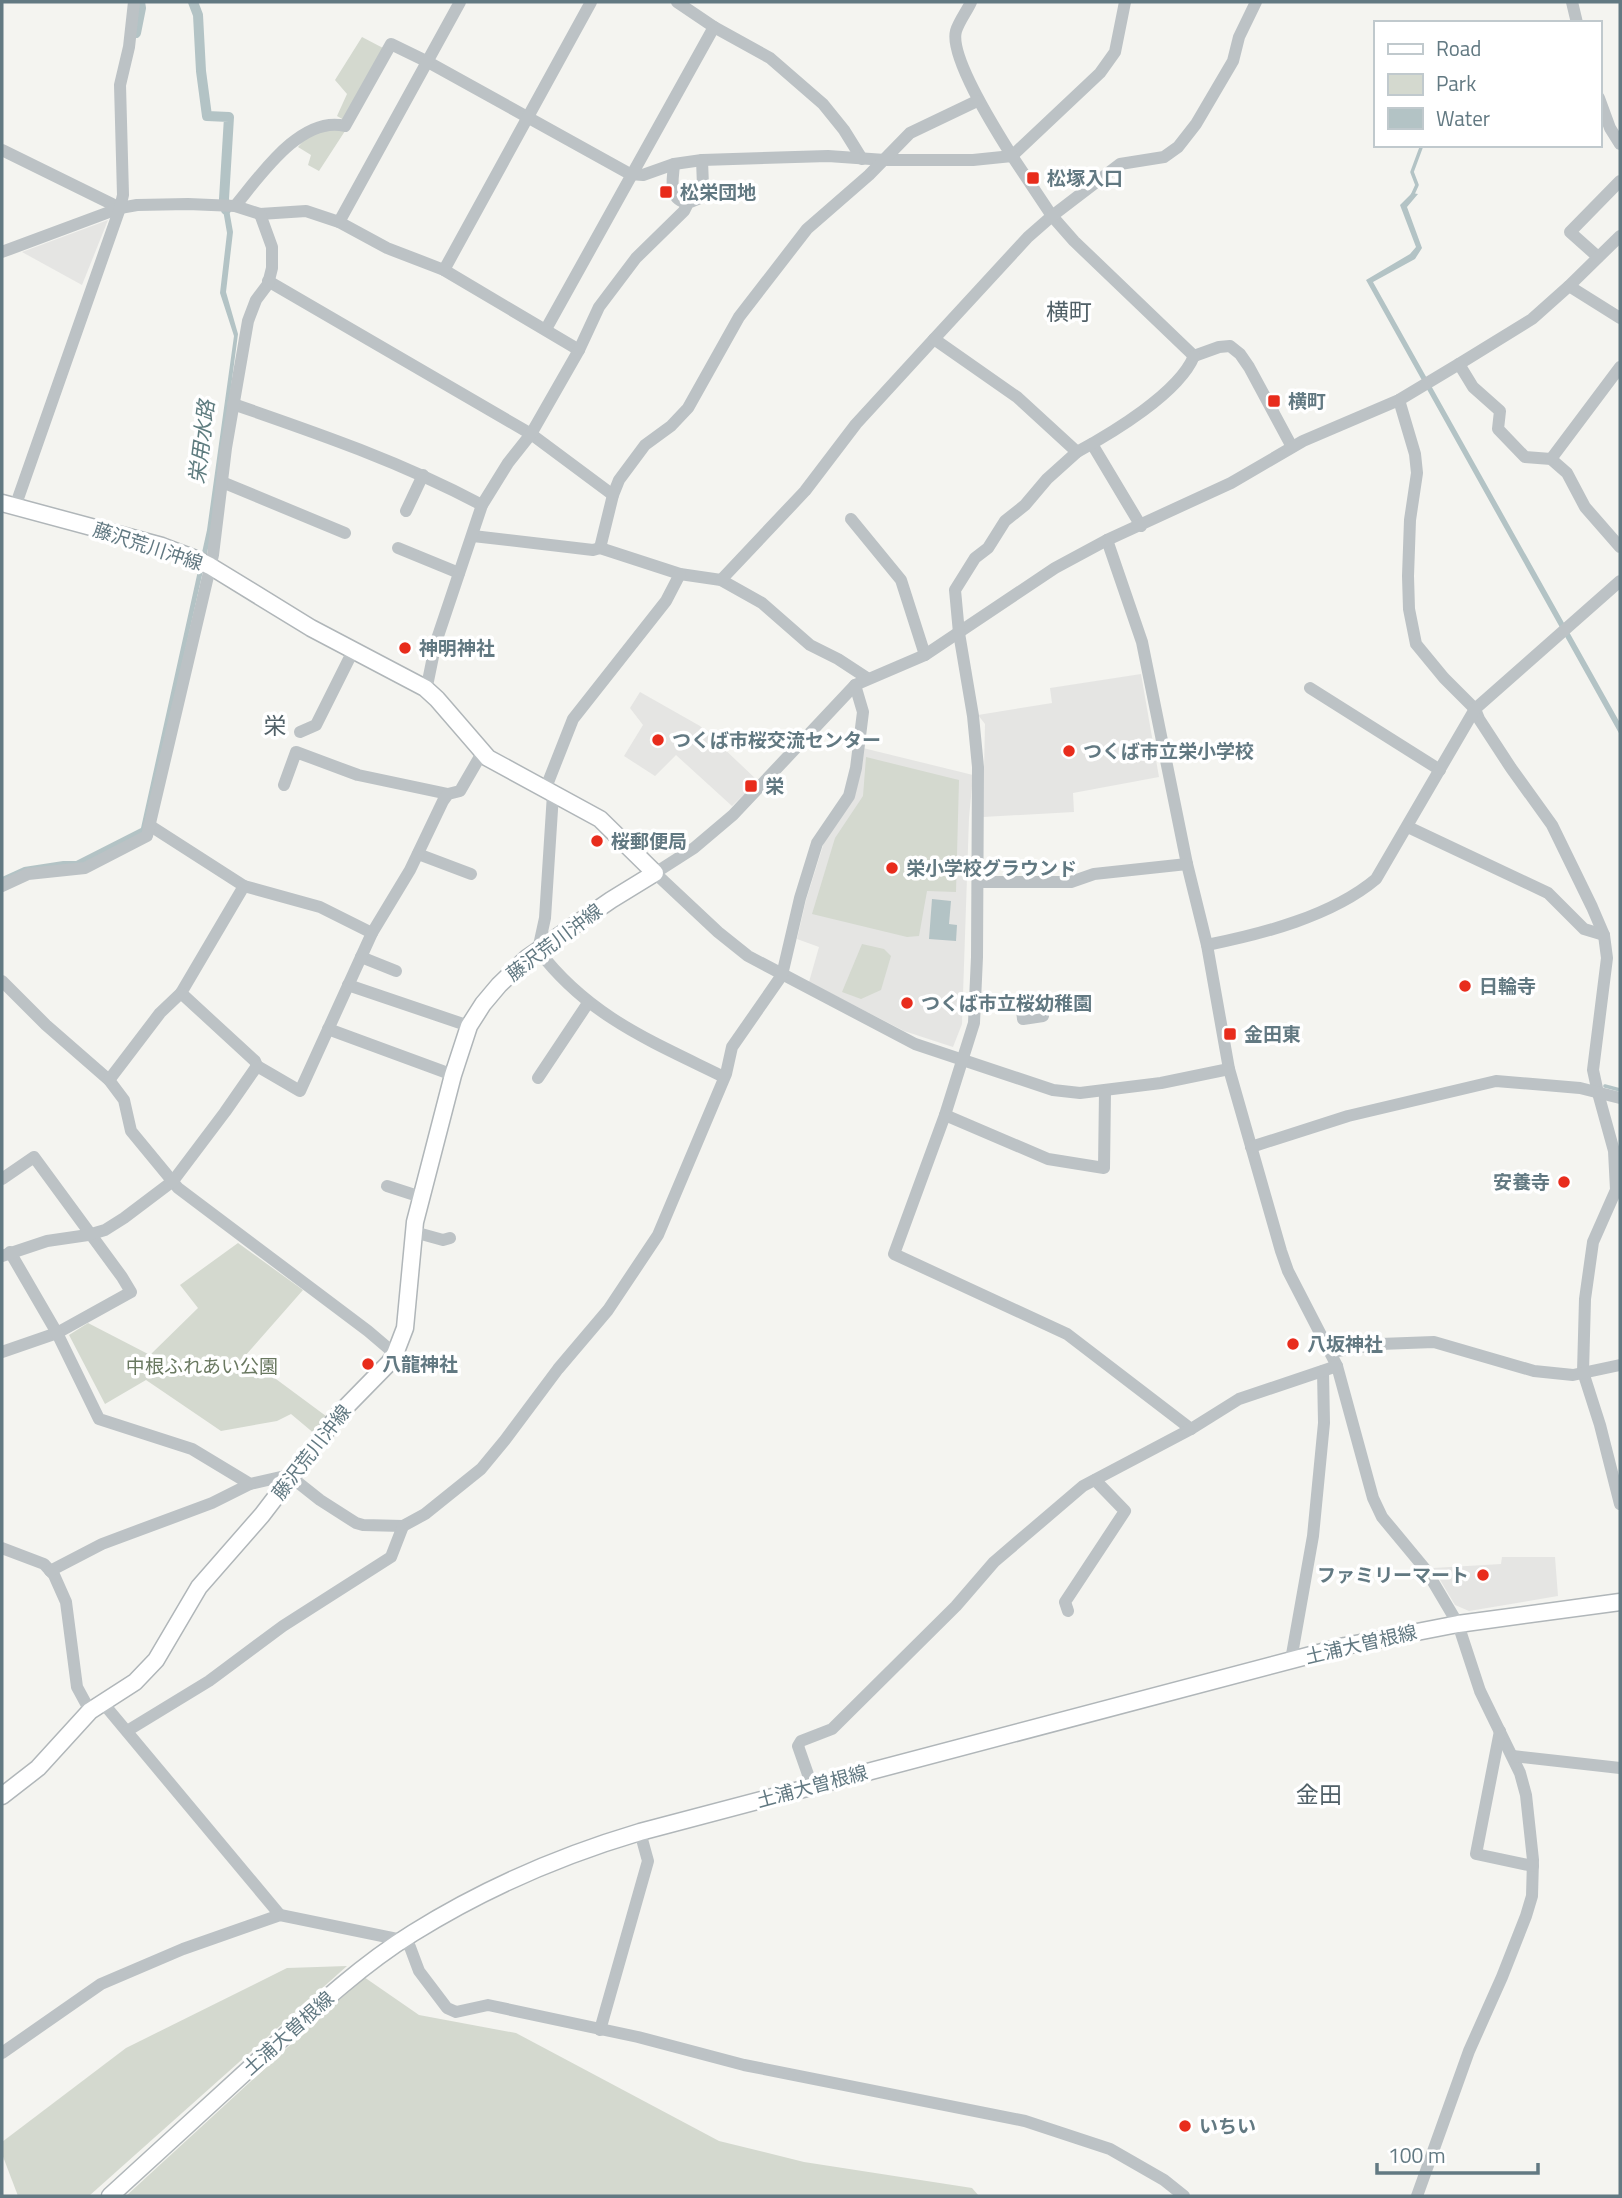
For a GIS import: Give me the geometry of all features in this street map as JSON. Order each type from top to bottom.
[{"type":"main road","name":"藤沢荒川沖線","points":[[2,1796],[38,1768],[97,1707],[148,1670],[199,1587],[262,1515],[340,1413],[395,1354],[407,1320],[414,1232],[421,1197],[453,1075],[469,1026],[499,985],[538,950],[655,873],[600,819],[488,758],[438,699],[425,688],[270,604],[210,566],[162,546],[9,505]]},
{"type":"main road","name":"土浦大曽根線","points":[[110,2196],[319,2005],[369,1964],[402,1940],[466,1902],[527,1871],[640,1832],[1345,1646],[1458,1624],[1620,1602]]},
{"type":"street","points":[[9,505],[120,208],[123,195],[120,85],[129,47],[134,2]]},
{"type":"street","points":[[339,222],[460,2]]},
{"type":"street","points":[[444,270],[591,2]]},
{"type":"street","points":[[677,2],[714,27],[770,58],[823,104],[862,159]]},
{"type":"street","points":[[971,2],[955,33],[958,51],[977,101],[1052,216],[1074,241],[1194,356]]},
{"type":"street","points":[[235,206],[275,160],[304,132],[333,123],[345,126],[391,44],[630,174],[643,175],[674,164],[702,160],[828,156],[885,160],[973,160],[1012,156],[1100,73],[1115,52],[1125,2]]},
{"type":"street","points":[[721,580],[805,491],[856,424],[1028,237],[1120,164],[1164,157],[1178,147],[1196,124],[1233,61],[1239,37],[1256,2]]},
{"type":"street","points":[[1573,2],[1577,21]]},
{"type":"street","points":[[546,329],[714,27]]},
{"type":"street","points":[[600,548],[619,480],[645,445],[671,426],[688,408],[739,317],[807,229],[885,160],[910,133],[977,101]]},
{"type":"street","points":[[1601,103],[1620,144]]},
{"type":"street","points":[[2,150],[120,208]]},
{"type":"street","points":[[674,164],[674,194],[682,202],[688,203],[694,202],[704,186],[702,160]]},
{"type":"street","points":[[1598,257],[1570,232],[1620,181]]},
{"type":"street","points":[[425,688],[436,642],[482,505],[508,463],[531,433],[579,350],[598,307],[636,258],[684,211],[688,203]]},
{"type":"street","points":[[2,252],[120,208],[137,205],[235,206],[260,214],[306,211],[339,222],[387,248],[444,270],[579,350]]},
{"type":"street","points":[[2,886],[28,874],[85,868],[147,836],[210,566],[233,404],[248,321],[272,268],[272,247],[260,214]]},
{"type":"street","points":[[1229,1069],[1161,1083],[1080,1093],[1053,1090],[915,1044],[748,956],[655,873],[694,848],[733,815],[855,685],[925,655],[1055,568],[1107,540],[1230,484],[1292,447],[1399,400],[1460,365],[1532,319],[1620,236]]},
{"type":"street","points":[[268,281],[531,433],[613,495]]},
{"type":"street","points":[[1569,286],[1620,318]]},
{"type":"street","points":[[934,339],[1017,397],[1077,453]]},
{"type":"street","points":[[1194,356],[1230,346],[1240,355],[1292,447]]},
{"type":"street","points":[[1191,1429],[1067,1334],[894,1254],[945,1115],[974,1023],[978,767],[955,590],[975,558],[988,548],[1005,521],[1025,505],[1047,479],[1077,453],[1162,396],[1191,365],[1194,356]]},
{"type":"street","points":[[1460,365],[1473,387],[1500,411],[1498,429],[1525,457],[1551,458],[1567,473],[1585,507],[1620,547]]},
{"type":"street","points":[[1551,458],[1620,368]]},
{"type":"street","points":[[1399,400],[1415,454],[1417,473],[1410,520],[1408,576],[1409,609],[1416,644],[1444,678],[1475,709],[1511,768],[1552,825],[1604,935],[1607,958],[1593,1070],[1614,1151],[1616,1191],[1593,1242],[1585,1299],[1583,1372],[1601,1425],[1620,1504]]},
{"type":"street","points":[[233,404],[342,442],[423,475],[482,505]]},
{"type":"street","points":[[1091,444],[1141,526]]},
{"type":"street","points":[[405,511],[423,475]]},
{"type":"street","points":[[222,482],[345,533]]},
{"type":"street","points":[[851,519],[901,580],[925,655]]},
{"type":"street","points":[[473,536],[593,550],[600,548],[680,574],[721,580],[762,603],[810,645],[867,678]]},
{"type":"street","points":[[1107,540],[1142,642],[1187,863],[1207,945],[1229,1069],[1280,1251],[1337,1366],[1373,1498],[1382,1517],[1426,1570],[1458,1624],[1480,1691],[1513,1756],[1526,1795],[1533,1866],[1532,1896],[1517,1940],[1469,2051],[1417,2196]]},
{"type":"street","points":[[399,547],[460,573]]},
{"type":"street","points":[[680,574],[666,601],[573,719],[549,792],[545,918],[538,950],[558,976],[588,1003],[622,1026],[724,1077]]},
{"type":"street","points":[[1207,945],[1275,928],[1357,895],[1376,879],[1475,709],[1620,581]]},
{"type":"street","points":[[300,733],[316,725],[353,651]]},
{"type":"street","points":[[50,1571],[102,1544],[212,1503],[250,1484],[291,1477],[356,1523],[403,1526],[425,1514],[481,1469],[558,1369],[608,1310],[658,1235],[724,1077],[732,1047],[782,975],[800,898],[817,843],[849,796],[856,768],[863,712],[855,685]]},
{"type":"street","points":[[1310,688],[1440,770]]},
{"type":"street","points":[[284,785],[296,752],[358,775],[448,794],[460,791],[482,753]]},
{"type":"street","points":[[181,993],[255,1060],[257,1066],[300,1091],[372,933],[411,870],[448,794]]},
{"type":"street","points":[[149,825],[244,886],[320,907],[372,933]]},
{"type":"street","points":[[1408,827],[1548,893],[1584,929],[1604,935]]},
{"type":"street","points":[[418,854],[471,874]]},
{"type":"street","points":[[978,882],[1071,882],[1094,874],[1187,863]]},
{"type":"street","points":[[109,1080],[160,1013],[181,993],[244,886]]},
{"type":"street","points":[[361,957],[396,971]]},
{"type":"street","points":[[2,981],[46,1025],[109,1080],[124,1100],[131,1131],[177,1188],[395,1354]]},
{"type":"street","points":[[348,985],[469,1026]]},
{"type":"street","points":[[976,999],[1021,1001],[1023,1019],[1043,1016]]},
{"type":"street","points":[[538,1078],[588,1003]]},
{"type":"street","points":[[328,1029],[453,1075]]},
{"type":"street","points":[[250,1484],[192,1449],[99,1419],[57,1333],[6,1254],[47,1241],[91,1234],[124,1218],[173,1181],[257,1066]]},
{"type":"street","points":[[1251,1147],[1348,1116],[1496,1081],[1580,1088],[1620,1098]]},
{"type":"street","points":[[945,1115],[1048,1159],[1104,1168],[1105,1091]]},
{"type":"street","points":[[2,1179],[34,1157],[131,1292],[57,1333],[2,1352]]},
{"type":"street","points":[[387,1186],[421,1197]]},
{"type":"street","points":[[414,1232],[443,1240],[450,1238]]},
{"type":"street","points":[[1331,1352],[1380,1344],[1434,1342],[1534,1371],[1573,1375],[1620,1365]]},
{"type":"street","points":[[811,1786],[798,1746],[801,1741],[832,1729],[956,1606],[993,1562],[1083,1486],[1191,1429],[1239,1399],[1337,1366]]},
{"type":"street","points":[[1291,1660],[1313,1536],[1324,1423],[1323,1370]]},
{"type":"street","points":[[1068,1611],[1065,1602],[1125,1511],[1095,1479]]},
{"type":"street","points":[[127,1731],[209,1681],[284,1626],[391,1557],[403,1526]]},
{"type":"street","points":[[2,1548],[44,1564],[50,1571],[66,1602],[77,1687],[127,1731],[280,1915]]},
{"type":"street","points":[[1500,1731],[1476,1854],[1533,1866]]},
{"type":"street","points":[[1513,1756],[1620,1768]]},
{"type":"street","points":[[600,2029],[648,1861],[640,1832]]},
{"type":"street","points":[[3,2050],[101,1984],[183,1949],[280,1915],[402,1940],[410,1947],[419,1970],[447,2008],[456,2012],[488,2006],[638,2037],[744,2065],[1025,2121],[1110,2149],[1164,2180],[1184,2196]]},
{"type":"shaded area","points":[[108,220],[82,285],[22,252]]},
{"type":"shaded area","name":"つくば市立栄小学校","points":[[1141,674],[1159,777],[1073,793],[1074,812],[983,817],[985,724],[978,715],[1052,703],[1050,688]]},
{"type":"shaded area","points":[[640,692],[700,726],[758,781],[732,806],[676,755],[655,776],[624,756],[643,725],[630,708]]},
{"type":"shaded area","name":"栄小学校グラウンド","points":[[863,748],[973,775],[962,1024],[953,1047],[904,1031],[809,982],[819,947],[797,939],[806,900],[826,836],[855,794],[862,767]]},
{"type":"shaded area","points":[[1502,1557],[1555,1557],[1558,1596],[1469,1611],[1455,1605],[1433,1568],[1501,1564]]},
{"type":"green space","points":[[362,37],[383,48],[344,120],[337,116],[347,94],[335,80]]},
{"type":"green space","points":[[334,127],[345,131],[319,171],[308,165],[311,155],[298,147],[309,135]]},
{"type":"green space","name":"栄小学校グラウンド","points":[[866,757],[959,780],[956,892],[927,891],[919,936],[907,937],[812,914],[835,838],[863,796]]},
{"type":"green space","points":[[862,944],[884,949],[891,956],[881,990],[861,999],[842,992]]},
{"type":"green space","name":"中根ふれあい公園","points":[[238,1243],[303,1290],[245,1356],[330,1419],[316,1435],[291,1414],[277,1421],[221,1431],[146,1380],[105,1404],[69,1335],[88,1323],[150,1355],[198,1308],[180,1285]]},
{"type":"green space","points":[[347,1966],[89,2196],[18,2196],[2,2154],[2,2142],[126,2048],[287,1968]]},
{"type":"green space","points":[[364,1977],[419,2015],[516,2033],[719,2141],[804,2162],[972,2188],[979,2196],[126,2196]]},
{"type":"water","points":[[1412,193],[1418,194],[1407,207],[1422,248],[1415,259],[1373,282],[1620,723],[1620,735],[1366,280],[1410,254],[1416,247],[1400,205]]},
{"type":"water","points":[[221,198],[227,198],[233,232],[226,292],[238,334],[212,531],[144,833],[79,866],[2,883],[2,877],[24,867],[76,861],[141,828],[207,530],[234,336],[220,293],[227,233]]},
{"type":"water","points":[[932,899],[951,901],[949,924],[957,925],[956,941],[929,939]]},
{"type":"waterway","points":[[136,33],[140,2]]},
{"type":"waterway","name":"栄用水路","points":[[193,2],[198,15],[207,116],[229,117],[224,199],[226,210]]},
{"type":"waterway","points":[[1412,196],[1417,185],[1412,172],[1421,147]]},
{"type":"waterway","points":[[1605,1086],[1620,1090]]},
{"type":"place","name":"松塚入口","points":[[1033,178]]},
{"type":"place","name":"松栄団地","points":[[666,192]]},
{"type":"place","name":"横町","points":[[1274,401]]},
{"type":"place","name":"神明神社","points":[[405,648]]},
{"type":"place","name":"つくば市桜交流センター","points":[[658,740]]},
{"type":"place","name":"つくば市立栄小学校","points":[[1069,751]]},
{"type":"place","name":"栄","points":[[751,786]]},
{"type":"place","name":"桜郵便局","points":[[597,841]]},
{"type":"place","name":"栄小学校グラウンド","points":[[892,868]]},
{"type":"place","name":"日輪寺","points":[[1465,986]]},
{"type":"place","name":"つくば市立桜幼稚園","points":[[907,1003]]},
{"type":"place","name":"金田東","points":[[1230,1034]]},
{"type":"place","name":"安養寺","points":[[1564,1182]]},
{"type":"place","name":"八坂神社","points":[[1293,1344]]},
{"type":"place","name":"八龍神社","points":[[368,1364]]},
{"type":"place","name":"ファミリーマート","points":[[1483,1575]]},
{"type":"place","name":"いちい","points":[[1185,2126]]},
{"type":"district","name":"横町","points":[[1069,312]]},
{"type":"district","name":"栄","points":[[275,726]]},
{"type":"district","name":"金田","points":[[1319,1795]]}]
